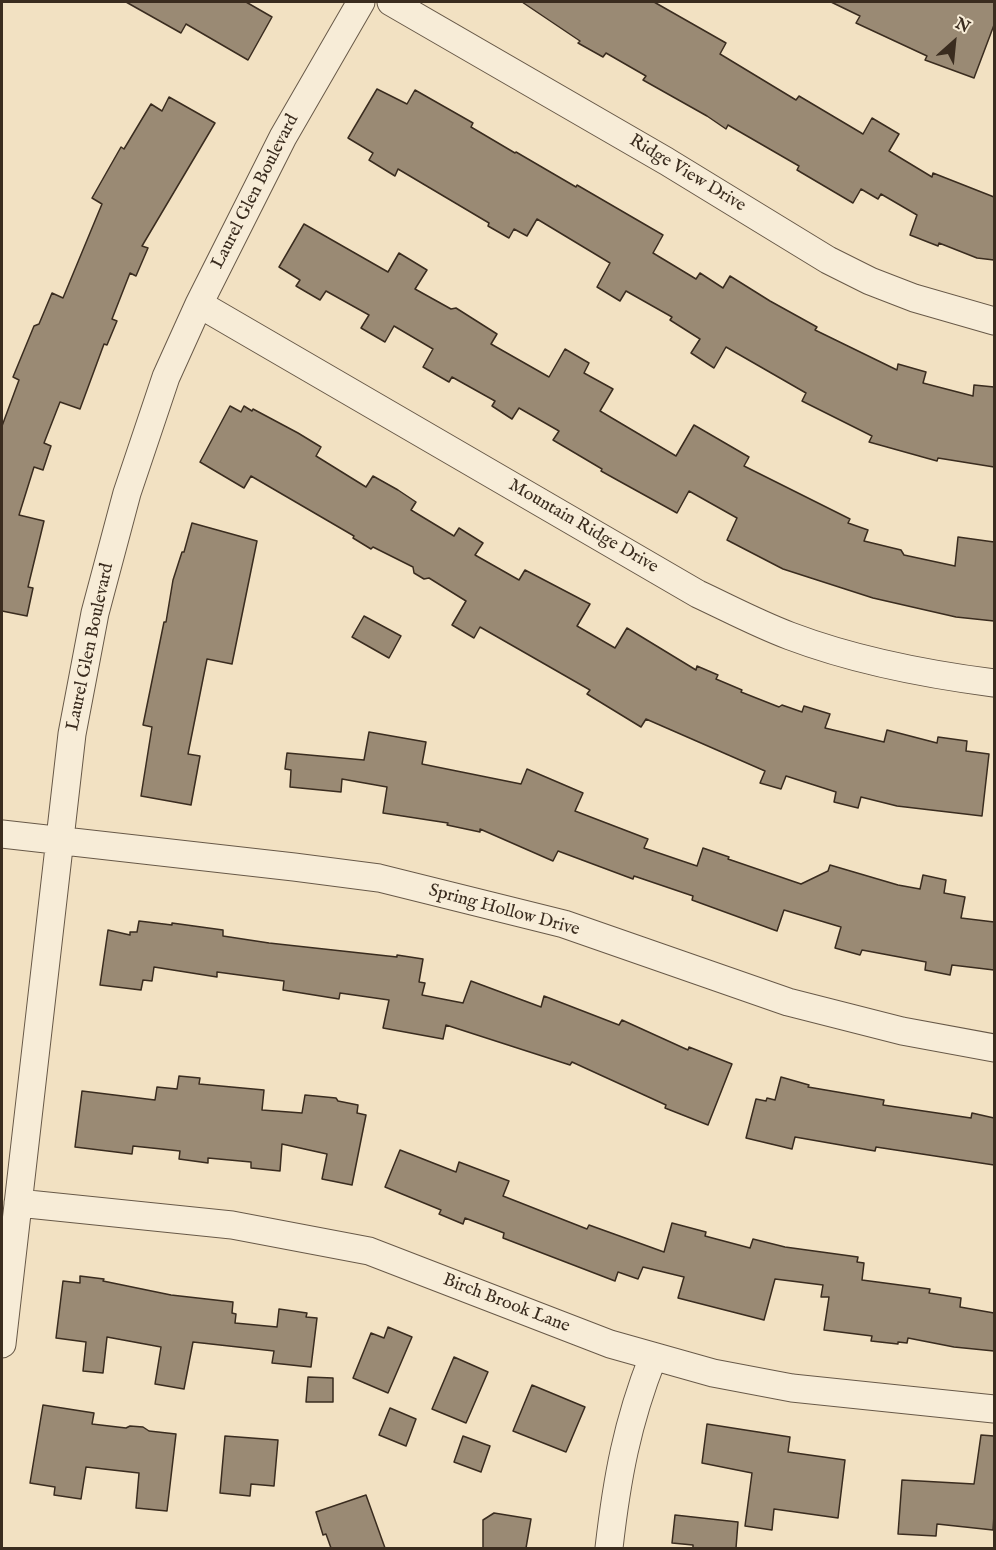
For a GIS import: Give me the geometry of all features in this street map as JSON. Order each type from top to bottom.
[{"type":"street","name":"Laurel Glen Boulevard","points":[[2,1344],[72,734],[95,613],[134,472],[166,377],[199,304],[283,137],[361,2]]},
{"type":"street","name":"Ridge View Drive","points":[[391,2],[666,161],[828,260],[914,298],[994,321]]},
{"type":"street","name":"Mountain Ridge Drive","points":[[199,304],[698,594],[743,616],[789,636],[885,665],[934,675],[994,683]]},
{"type":"street","name":"Spring Hollow Drive","points":[[2,834],[379,878],[564,924],[788,1002],[902,1031],[994,1048]]},
{"type":"street","name":"Birch Brook Lane","points":[[18,1203],[232,1225],[369,1251],[610,1344],[713,1373],[792,1388],[994,1410]]},
{"type":"street","points":[[609,1548],[628,1428],[653,1357]]},
{"type":"building","points":[[126,2],[246,2],[272,17],[248,60],[186,24],[181,33]]},
{"type":"building","points":[[522,2],[654,2],[726,43],[720,54],[796,100],[799,96],[863,134],[872,118],[899,134],[889,151],[932,177],[933,173],[994,197],[994,260],[977,258],[939,243],[938,246],[910,235],[917,215],[881,194],[878,199],[861,189],[853,203],[797,170],[799,166],[728,125],[726,129],[643,80],[646,76],[606,53],[603,57],[578,43],[580,41]]},
{"type":"building","points":[[831,2],[994,2],[994,25],[974,78],[925,60],[927,56],[856,23],[860,16]]},
{"type":"building","points":[[377,89],[407,104],[415,90],[473,123],[471,127],[515,153],[576,187],[577,185],[663,235],[653,253],[696,279],[700,273],[723,288],[730,276],[817,327],[815,330],[897,370],[898,364],[926,372],[923,383],[973,396],[974,385],[994,387],[994,467],[938,458],[937,461],[869,442],[872,436],[802,401],[806,393],[726,347],[714,368],[691,353],[700,339],[670,320],[672,317],[626,291],[620,301],[597,287],[610,263],[537,219],[527,236],[514,229],[509,238],[488,226],[489,223],[398,169],[395,176],[369,160],[373,153],[348,138]]},
{"type":"building","points":[[169,97],[215,123],[142,246],[148,248],[136,276],[130,273],[112,319],[117,321],[107,345],[104,344],[80,409],[60,402],[44,443],[51,446],[43,470],[34,467],[19,515],[44,521],[28,587],[33,588],[27,616],[2,611],[2,426],[19,380],[13,377],[34,326],[39,324],[52,293],[63,298],[102,204],[92,198],[121,147],[124,149],[151,104],[162,111]]},
{"type":"building","points":[[304,224],[388,272],[399,253],[427,270],[415,289],[451,309],[456,308],[497,334],[491,344],[549,377],[565,349],[589,363],[584,373],[613,389],[600,411],[676,456],[694,425],[749,457],[744,466],[850,519],[848,523],[868,530],[864,541],[901,550],[904,555],[955,566],[958,537],[994,542],[994,621],[956,617],[873,598],[783,569],[727,540],[737,518],[689,491],[677,513],[601,471],[602,469],[553,440],[559,431],[519,408],[512,419],[492,406],[495,401],[452,377],[449,382],[423,367],[433,349],[394,326],[385,342],[361,328],[369,315],[326,291],[320,300],[296,286],[300,280],[279,267]]},
{"type":"building","points":[[230,406],[241,412],[244,406],[252,411],[253,409],[298,433],[321,447],[316,456],[366,487],[373,476],[398,490],[416,502],[411,510],[454,536],[459,528],[483,543],[475,555],[519,580],[525,570],[590,604],[577,626],[615,648],[627,628],[696,670],[697,666],[718,675],[716,679],[742,690],[741,692],[779,707],[782,705],[802,712],[804,706],[830,714],[825,728],[884,742],[887,730],[937,743],[938,737],[967,741],[966,751],[989,754],[982,816],[897,806],[861,797],[858,808],[834,802],[836,792],[786,776],[781,789],[760,783],[765,771],[646,719],[641,727],[587,694],[590,690],[480,627],[474,638],[452,625],[466,601],[429,578],[424,579],[414,573],[413,567],[373,547],[371,549],[353,538],[354,536],[251,476],[244,488],[200,462]]},
{"type":"building","points":[[192,523],[257,541],[232,664],[207,659],[188,754],[200,756],[191,805],[141,796],[152,727],[143,725],[173,580]]},
{"type":"building","points":[[364,616],[401,636],[389,658],[352,637]]},
{"type":"building","points":[[369,732],[426,742],[422,764],[521,784],[527,769],[583,793],[575,811],[648,839],[644,848],[697,866],[703,848],[801,884],[828,871],[830,865],[898,885],[920,889],[923,875],[946,880],[944,893],[965,897],[961,918],[994,922],[994,970],[952,965],[950,975],[925,970],[926,962],[862,950],[860,955],[835,948],[841,927],[784,910],[777,931],[692,900],[693,896],[634,876],[633,879],[558,851],[553,861],[480,829],[480,832],[447,825],[448,823],[383,813],[387,787],[342,779],[341,792],[290,787],[291,770],[285,769],[287,753],[364,760]]},
{"type":"building","points":[[139,921],[223,930],[223,936],[269,943],[423,959],[419,982],[425,983],[422,995],[463,1003],[471,981],[541,1007],[544,996],[619,1025],[622,1020],[688,1050],[689,1047],[732,1064],[708,1125],[665,1108],[666,1105],[572,1062],[570,1065],[446,1025],[443,1039],[383,1028],[389,1000],[340,993],[339,999],[283,990],[284,981],[217,972],[217,977],[154,967],[152,981],[143,980],[141,990],[100,985],[108,930],[130,935],[130,932],[137,932]]},
{"type":"building","points":[[179,1076],[200,1078],[199,1084],[264,1090],[262,1110],[302,1113],[305,1095],[336,1098],[338,1101],[358,1105],[357,1113],[366,1115],[352,1185],[322,1179],[327,1154],[282,1144],[280,1171],[251,1168],[251,1162],[208,1158],[208,1163],[179,1159],[180,1151],[133,1146],[132,1154],[75,1147],[82,1091],[155,1100],[157,1087],[177,1089]]},
{"type":"building","points":[[781,1077],[809,1085],[808,1087],[884,1100],[883,1105],[971,1118],[972,1113],[994,1118],[994,1165],[876,1147],[875,1151],[795,1137],[792,1149],[746,1138],[756,1099],[775,1100]]},
{"type":"building","points":[[400,1150],[456,1172],[459,1162],[509,1181],[503,1196],[587,1229],[589,1225],[664,1252],[672,1223],[706,1232],[705,1236],[750,1248],[753,1239],[785,1247],[858,1257],[857,1262],[864,1263],[862,1280],[930,1289],[929,1293],[961,1298],[960,1307],[994,1313],[994,1351],[954,1347],[908,1338],[907,1343],[898,1342],[898,1344],[871,1341],[872,1336],[824,1330],[829,1297],[821,1297],[823,1285],[775,1279],[764,1320],[678,1298],[684,1277],[643,1267],[638,1279],[618,1272],[615,1281],[503,1238],[504,1233],[465,1218],[463,1224],[439,1214],[441,1210],[385,1187]]},
{"type":"building","points":[[80,1276],[104,1279],[103,1281],[171,1295],[233,1302],[232,1313],[236,1314],[235,1323],[277,1327],[279,1309],[307,1313],[306,1317],[317,1318],[311,1367],[272,1363],[274,1351],[193,1342],[184,1389],[155,1384],[161,1347],[107,1337],[103,1373],[83,1371],[86,1342],[56,1338],[63,1281],[80,1283]]},
{"type":"building","points":[[388,1327],[412,1337],[388,1393],[353,1378],[371,1333],[384,1338]]},
{"type":"building","points":[[454,1357],[488,1372],[466,1423],[432,1409]]},
{"type":"building","points":[[308,1377],[333,1378],[333,1402],[306,1402]]},
{"type":"building","points":[[532,1385],[585,1407],[566,1452],[513,1431]]},
{"type":"building","points":[[43,1405],[94,1413],[92,1424],[126,1428],[143,1427],[149,1431],[176,1434],[167,1511],[136,1508],[139,1473],[86,1467],[81,1499],[54,1495],[55,1487],[30,1483]]},
{"type":"building","points":[[390,1408],[416,1419],[406,1446],[379,1435]]},
{"type":"building","points":[[707,1424],[790,1437],[788,1452],[845,1460],[838,1518],[774,1509],[772,1530],[745,1526],[752,1473],[702,1463]]},
{"type":"building","points":[[981,1435],[994,1436],[993,1530],[937,1524],[936,1536],[898,1534],[902,1480],[974,1484]]},
{"type":"building","points":[[225,1436],[278,1440],[274,1486],[251,1484],[250,1496],[220,1493]]},
{"type":"building","points":[[463,1436],[490,1446],[481,1472],[454,1462]]},
{"type":"building","points":[[366,1495],[385,1548],[331,1548],[326,1534],[323,1535],[316,1512]]},
{"type":"building","points":[[494,1513],[531,1519],[526,1548],[483,1548],[483,1520]]},
{"type":"building","points":[[675,1515],[738,1522],[736,1548],[693,1548],[693,1545],[672,1543]]}]
